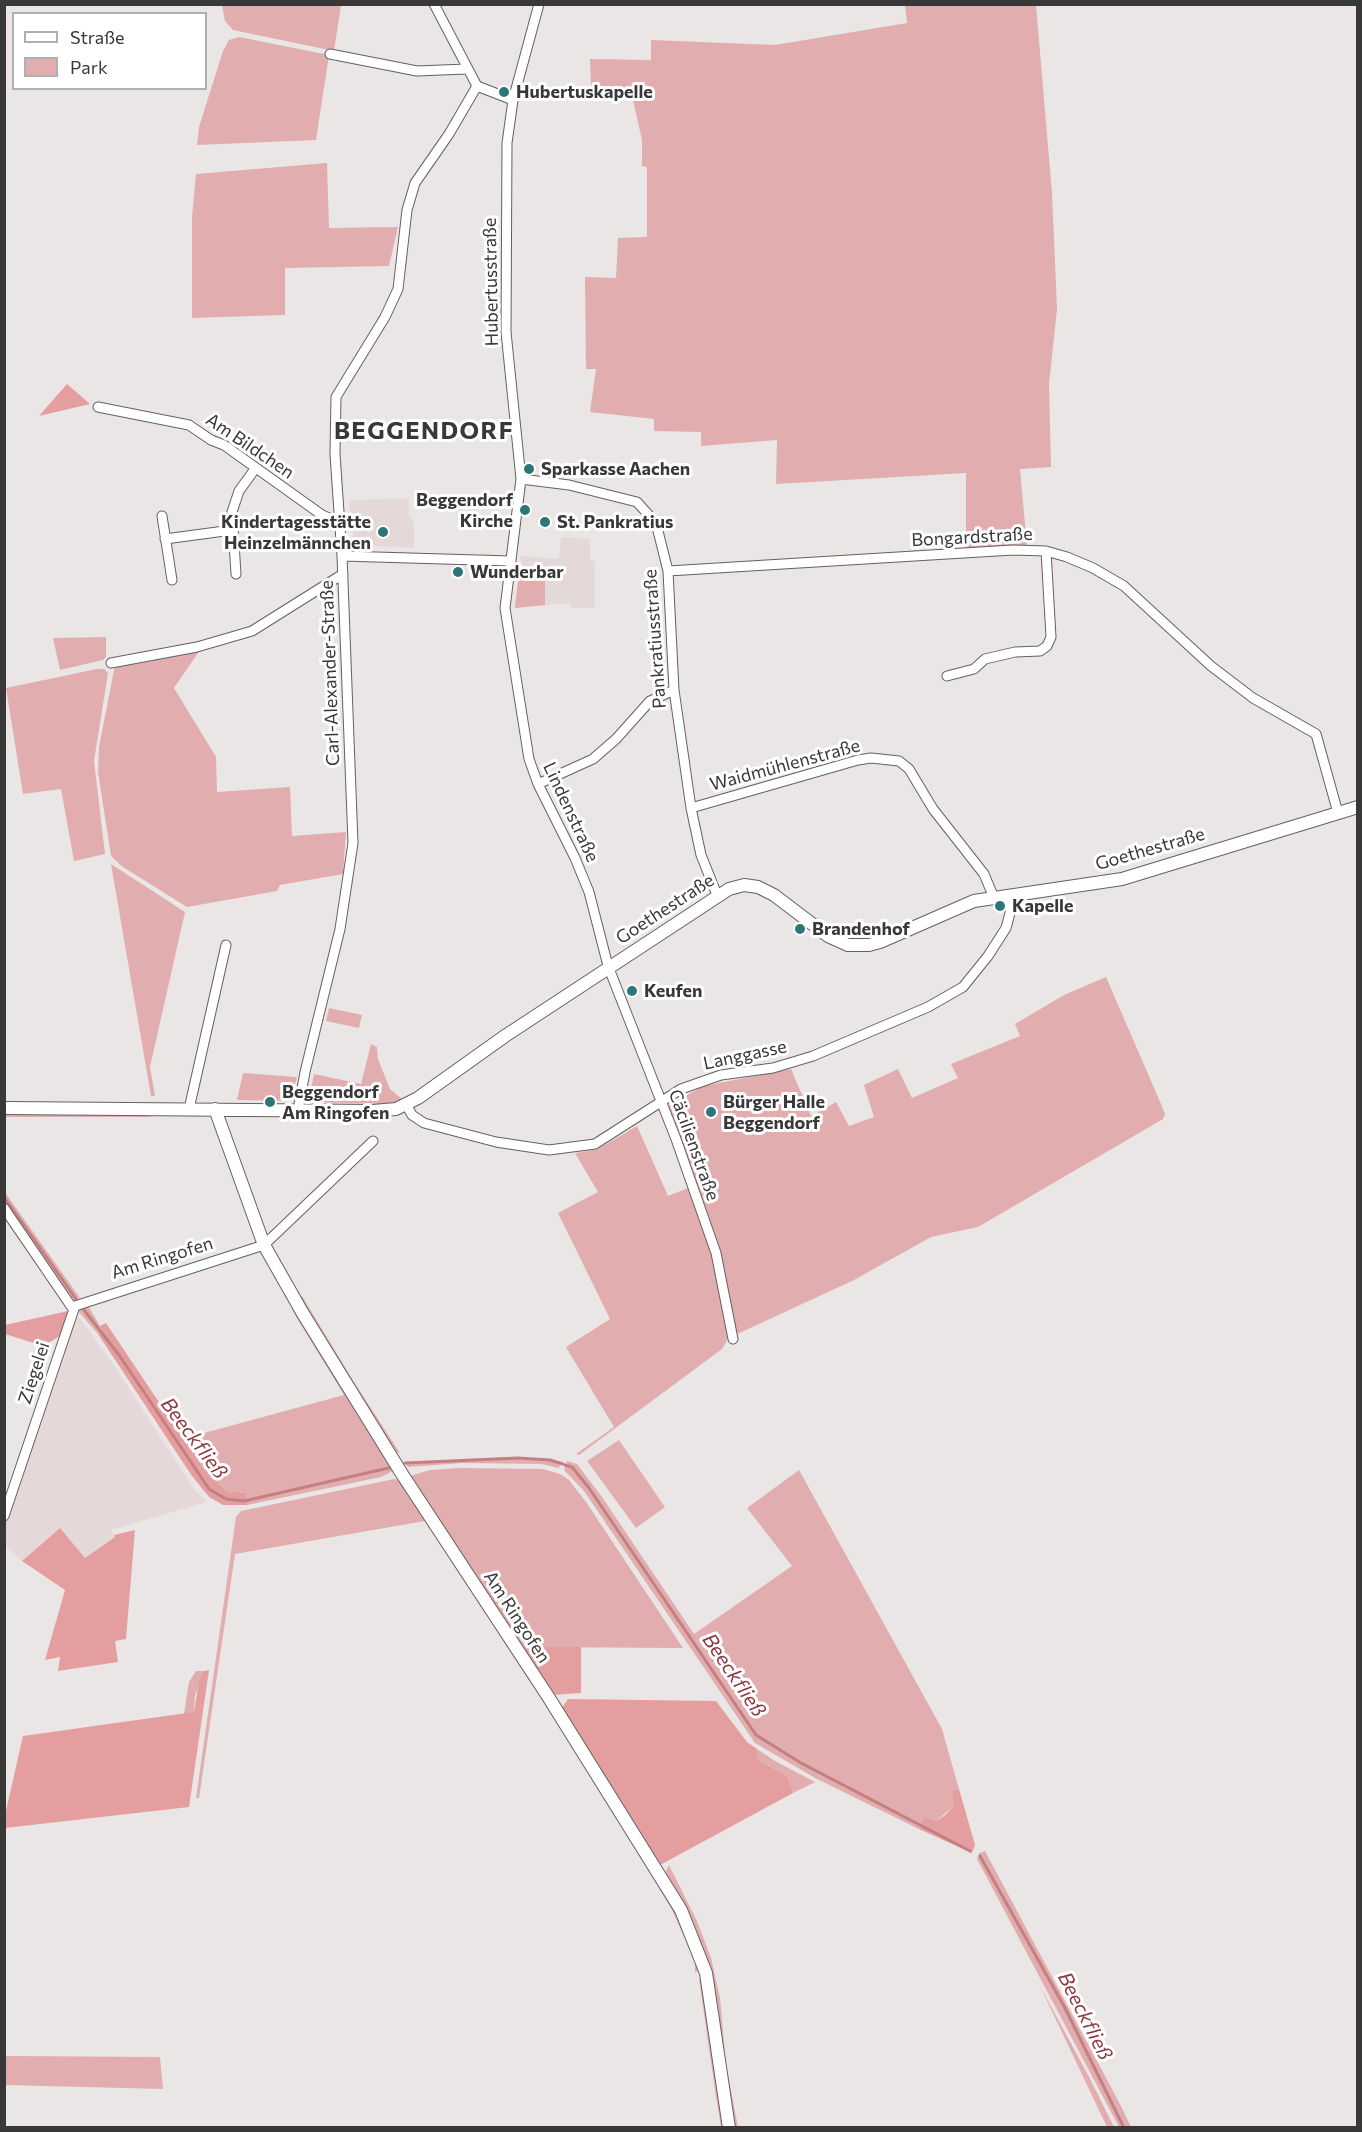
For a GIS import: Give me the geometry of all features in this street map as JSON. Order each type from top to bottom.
[{"type":"street","points":[[434,4],[466,69],[477,86],[513,100]]},
{"type":"street","name":"Hubertusstraße","points":[[511,561],[521,479],[506,332],[507,142],[513,100],[539,4]]},
{"type":"street","points":[[330,54],[417,71],[466,69]]},
{"type":"street","name":"Carl-Alexander-Straße","points":[[298,1110],[304,1072],[340,929],[353,843],[341,524],[335,454],[336,397],[385,317],[398,289],[407,210],[415,183],[449,134],[477,86]]},
{"type":"street","name":"Am Bildchen","points":[[98,407],[189,425],[211,440],[224,445],[255,469],[322,514],[341,524]]},
{"type":"street","points":[[236,574],[232,530],[235,501],[255,469]]},
{"type":"street","name":"Pankratiusstraße","points":[[521,479],[569,485],[638,502],[657,523],[668,571],[674,690],[691,808],[701,855],[717,895]]},
{"type":"street","points":[[162,516],[172,580]]},
{"type":"street","points":[[165,539],[232,530]]},
{"type":"street","name":"Bongardstraße","points":[[668,571],[1002,551],[1046,551],[1094,568],[1124,586],[1211,666],[1253,698],[1316,734],[1338,813]]},
{"type":"street","points":[[946,676],[974,669],[985,659],[1015,652],[1040,651],[1047,645],[1051,637],[1046,551]]},
{"type":"street","points":[[342,556],[511,561]]},
{"type":"street","name":"Lindenstraße","points":[[511,561],[505,608],[529,759],[538,784],[576,858],[598,922],[608,966]]},
{"type":"street","points":[[111,663],[197,647],[252,631],[310,597],[343,574]]},
{"type":"street","points":[[538,784],[593,759],[616,739],[650,701],[674,690]]},
{"type":"street","name":"Waidmühlenstraße","points":[[691,808],[858,760],[871,758],[899,761],[909,769],[933,809],[984,874],[994,898]]},
{"type":"street","name":"Goethestraße","points":[[4,1108],[385,1111],[406,1106],[608,966],[676,924],[717,895],[744,885],[758,887],[774,895],[828,936],[855,946],[880,942],[974,901],[1122,879],[1358,807]]},
{"type":"street","name":"Langgasse","points":[[406,1106],[412,1115],[439,1128],[496,1142],[549,1150],[596,1144],[681,1089],[721,1075],[773,1068],[813,1056],[919,1011],[963,987],[988,956],[1006,928],[1010,913],[1010,896]]},
{"type":"street","points":[[189,1109],[226,945]]},
{"type":"street","name":"Cäcilienstraße","points":[[608,966],[616,981],[716,1253],[733,1339]]},
{"type":"street","name":"Am Ringofen","points":[[215,1109],[264,1245],[314,1332],[402,1474],[549,1698],[681,1910],[706,1973],[729,2127]]},
{"type":"street","name":"Am Ringofen","points":[[73,1309],[77,1303],[264,1245],[373,1141]]},
{"type":"street","points":[[4,1208],[73,1309]]},
{"type":"street","name":"Ziegelei","points":[[4,1516],[73,1309]]},
{"type":"shaded area","points":[[67,384],[90,404],[39,416]]},
{"type":"shaded area","name":"Kindertagesstätte Heinzelmännchen","points":[[409,499],[409,516],[414,521],[414,548],[354,545],[349,500]]},
{"type":"shaded area","points":[[561,537],[590,539],[590,561],[595,561],[595,608],[571,608],[570,603],[514,608],[521,556],[559,559]]},
{"type":"shaded area","points":[[68,1311],[60,1336],[43,1346],[5,1334],[5,1325]]},
{"type":"shaded area","points":[[78,1316],[115,1367],[194,1489],[207,1502],[111,1530],[115,1537],[85,1558],[60,1528],[22,1561],[5,1545],[5,1521],[41,1411]]},
{"type":"shaded area","points":[[106,1323],[203,1468],[227,1491],[246,1493],[247,1505],[223,1505],[209,1497],[192,1476],[98,1334],[103,1331],[100,1326]]},
{"type":"shaded area","points":[[60,1528],[85,1558],[115,1537],[114,1535],[135,1530],[126,1639],[115,1641],[118,1662],[58,1671],[60,1657],[45,1660],[65,1590],[22,1561]]},
{"type":"shaded area","points":[[521,1647],[581,1647],[581,1693],[553,1695]]},
{"type":"shaded area","points":[[209,1670],[189,1807],[5,1828],[5,1815],[23,1736],[194,1712],[199,1682],[204,1671]]},
{"type":"shaded area","points":[[568,1699],[716,1701],[747,1742],[757,1749],[758,1760],[787,1776],[793,1793],[660,1865],[562,1708]]},
{"type":"shaded area","points":[[959,1789],[975,1845],[972,1853],[919,1829],[924,1817],[936,1821],[954,1806],[953,1792]]},
{"type":"green space","points":[[222,5],[341,5],[334,51],[233,30],[225,21]]},
{"type":"green space","points":[[905,5],[1036,5],[1052,193],[1057,309],[1049,384],[1051,467],[1020,469],[1027,546],[966,549],[966,473],[776,484],[777,440],[701,446],[701,432],[654,431],[654,419],[590,412],[596,369],[586,369],[585,277],[616,278],[618,238],[647,237],[647,167],[642,166],[642,140],[631,91],[591,87],[590,59],[651,60],[651,40],[775,45],[907,23]]},
{"type":"green space","points":[[239,37],[329,55],[316,140],[197,145],[199,127],[223,51],[229,40]]},
{"type":"green space","points":[[327,163],[329,228],[398,227],[389,266],[285,268],[285,315],[192,318],[192,217],[196,174]]},
{"type":"green space","points":[[519,573],[545,575],[545,605],[515,608]]},
{"type":"green space","points":[[106,637],[106,657],[103,660],[60,670],[53,638]]},
{"type":"green space","points":[[200,650],[174,688],[216,757],[217,792],[290,787],[292,836],[346,832],[343,874],[280,885],[277,891],[187,907],[123,867],[111,856],[98,772],[99,747],[114,670],[117,666]]},
{"type":"green space","points":[[104,669],[108,673],[94,761],[105,854],[74,861],[61,789],[23,794],[6,688]]},
{"type":"green space","points":[[111,864],[185,912],[150,1067],[155,1096],[151,1096]]},
{"type":"green space","points":[[1106,977],[1161,1104],[1165,1114],[1163,1119],[978,1227],[931,1237],[854,1280],[735,1335],[668,1106],[703,1086],[791,1069],[811,1116],[836,1102],[849,1126],[874,1117],[864,1085],[898,1069],[912,1098],[958,1078],[951,1064],[1020,1036],[1015,1024],[1064,995]]},
{"type":"green space","points":[[329,1008],[362,1015],[359,1028],[326,1021]]},
{"type":"green space","points":[[371,1044],[377,1047],[378,1059],[390,1089],[403,1100],[385,1104],[308,1102],[314,1074],[361,1084]]},
{"type":"green space","points":[[243,1073],[297,1077],[290,1101],[237,1100]]},
{"type":"green space","points":[[151,1113],[151,1117],[5,1117],[4,1114]]},
{"type":"green space","points":[[637,1126],[668,1196],[688,1188],[713,1252],[729,1337],[722,1349],[579,1455],[576,1454],[614,1427],[566,1347],[610,1319],[558,1213],[598,1192],[575,1153],[598,1149]]},
{"type":"green space","points":[[4,1191],[80,1298],[74,1300],[68,1295],[5,1203]]},
{"type":"green space","points":[[302,1296],[400,1453],[394,1451],[298,1299]]},
{"type":"green space","points":[[87,1304],[103,1331],[98,1334],[79,1312],[80,1307]]},
{"type":"green space","points":[[294,1307],[395,1470],[381,1477],[247,1505],[246,1493],[227,1491],[203,1468],[182,1439],[344,1395],[295,1315],[292,1308]]},
{"type":"green space","points":[[619,1440],[665,1507],[636,1528],[587,1461]]},
{"type":"green space","points":[[518,1458],[550,1460],[560,1464],[559,1468],[541,1464],[462,1463],[408,1467],[406,1464]]},
{"type":"green space","points":[[567,1461],[577,1464],[602,1497],[694,1634],[792,1566],[747,1508],[799,1470],[942,1729],[959,1789],[954,1793],[954,1806],[936,1821],[924,1817],[919,1829],[817,1779],[755,1743],[584,1491],[564,1470]]},
{"type":"green space","points":[[543,1469],[560,1474],[569,1480],[683,1648],[521,1647],[410,1476],[430,1470]]},
{"type":"green space","points":[[394,1479],[401,1481],[556,1714],[674,1906],[699,1970],[695,1973],[695,1961],[672,1910],[602,1792],[425,1521],[235,1554],[199,1798],[196,1798],[236,1517],[241,1511]]},
{"type":"green space","points":[[196,1671],[204,1671],[195,1696],[194,1712],[184,1714],[189,1682]]},
{"type":"green space","points":[[757,1749],[815,1782],[793,1793],[787,1776],[758,1760]]},
{"type":"green space","points":[[985,1851],[1131,2127],[1119,2127],[977,1859],[979,1853]]},
{"type":"green space","points":[[669,1865],[697,1921],[711,1958],[720,1998],[726,2064],[738,2127],[732,2127],[717,2015],[665,1873]]},
{"type":"green space","points":[[699,1979],[702,1980],[724,2127],[721,2127]]},
{"type":"green space","points":[[1040,1986],[1088,2075],[1114,2127],[1107,2127]]},
{"type":"green space","points":[[5,2056],[160,2057],[163,2089],[5,2085]]},
{"type":"waterway","name":"Beeckfließ","points":[[4,1197],[76,1299]]},
{"type":"waterway","name":"Beeckfließ","points":[[84,1310],[119,1355],[209,1489],[226,1499],[244,1501],[393,1467]]},
{"type":"waterway","name":"Beeckfließ","points":[[405,1463],[518,1458],[550,1460],[563,1464]]},
{"type":"waterway","name":"Beeckfließ","points":[[565,1465],[572,1467],[589,1488],[756,1735],[801,1763],[970,1851]]},
{"type":"waterway","name":"Beeckfließ","points":[[980,1856],[1065,2008],[1124,2128]]},
{"type":"place","name":"Hubertuskapelle","points":[[504,92]]},
{"type":"place","name":"Sparkasse Aachen","points":[[529,469]]},
{"type":"place","name":"Beggendorf Kirche","points":[[525,510]]},
{"type":"place","name":"St. Pankratius","points":[[545,522]]},
{"type":"place","name":"Kindertagesstätte Heinzelmännchen","points":[[383,532]]},
{"type":"place","name":"Wunderbar","points":[[458,572]]},
{"type":"place","name":"Kapelle","points":[[1000,906]]},
{"type":"place","name":"Brandenhof","points":[[800,929]]},
{"type":"place","name":"Keufen","points":[[632,991]]},
{"type":"place","name":"Beggendorf Am Ringofen","points":[[270,1102]]},
{"type":"place","name":"Bürger Halle Beggendorf","points":[[711,1112]]},
{"type":"district","name":"BEGGENDORF","points":[[424,431]]}]
